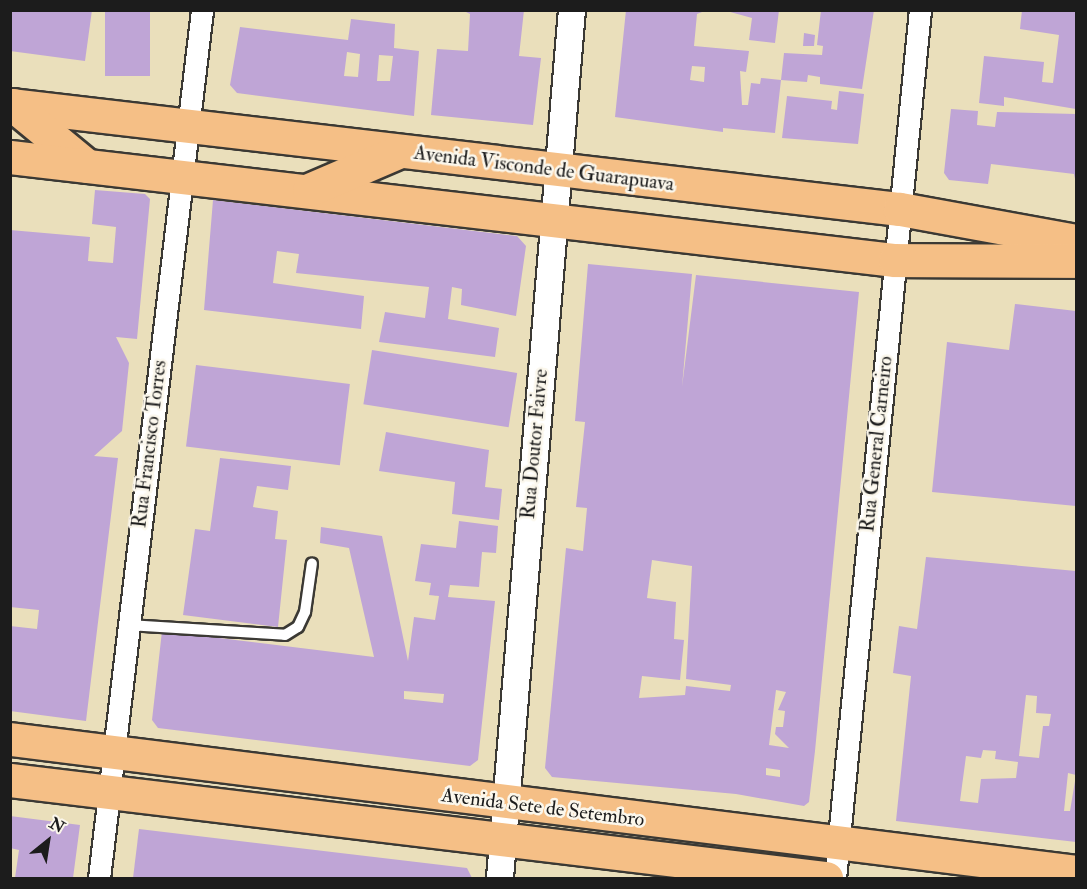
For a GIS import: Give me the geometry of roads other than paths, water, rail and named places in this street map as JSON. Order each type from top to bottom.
[{"type":"main road","name":"Avenida Visconde de Guarapuava","points":[[12,105],[900,209],[1077,242]]},
{"type":"main road","points":[[12,105],[87,166]]},
{"type":"main road","points":[[307,191],[401,151]]},
{"type":"main road","points":[[10,157],[895,260],[1077,261]]},
{"type":"main road","name":"Avenida Sete de Setembro","points":[[10,740],[1077,872]]},
{"type":"main road","name":"Avenida Sete de Setembro","points":[[10,780],[826,879]]},
{"type":"street","name":"Rua Francisco Torres","points":[[99,879],[111,791],[112,754],[202,10]]},
{"type":"street","name":"Rua Doutor Faivre","points":[[500,879],[503,802],[572,10]]},
{"type":"street","name":"Rua General Carneiro","points":[[836,879],[836,843],[920,10]]},
{"type":"lane","points":[[128,625],[285,635],[298,627],[305,612],[312,563]]}]
